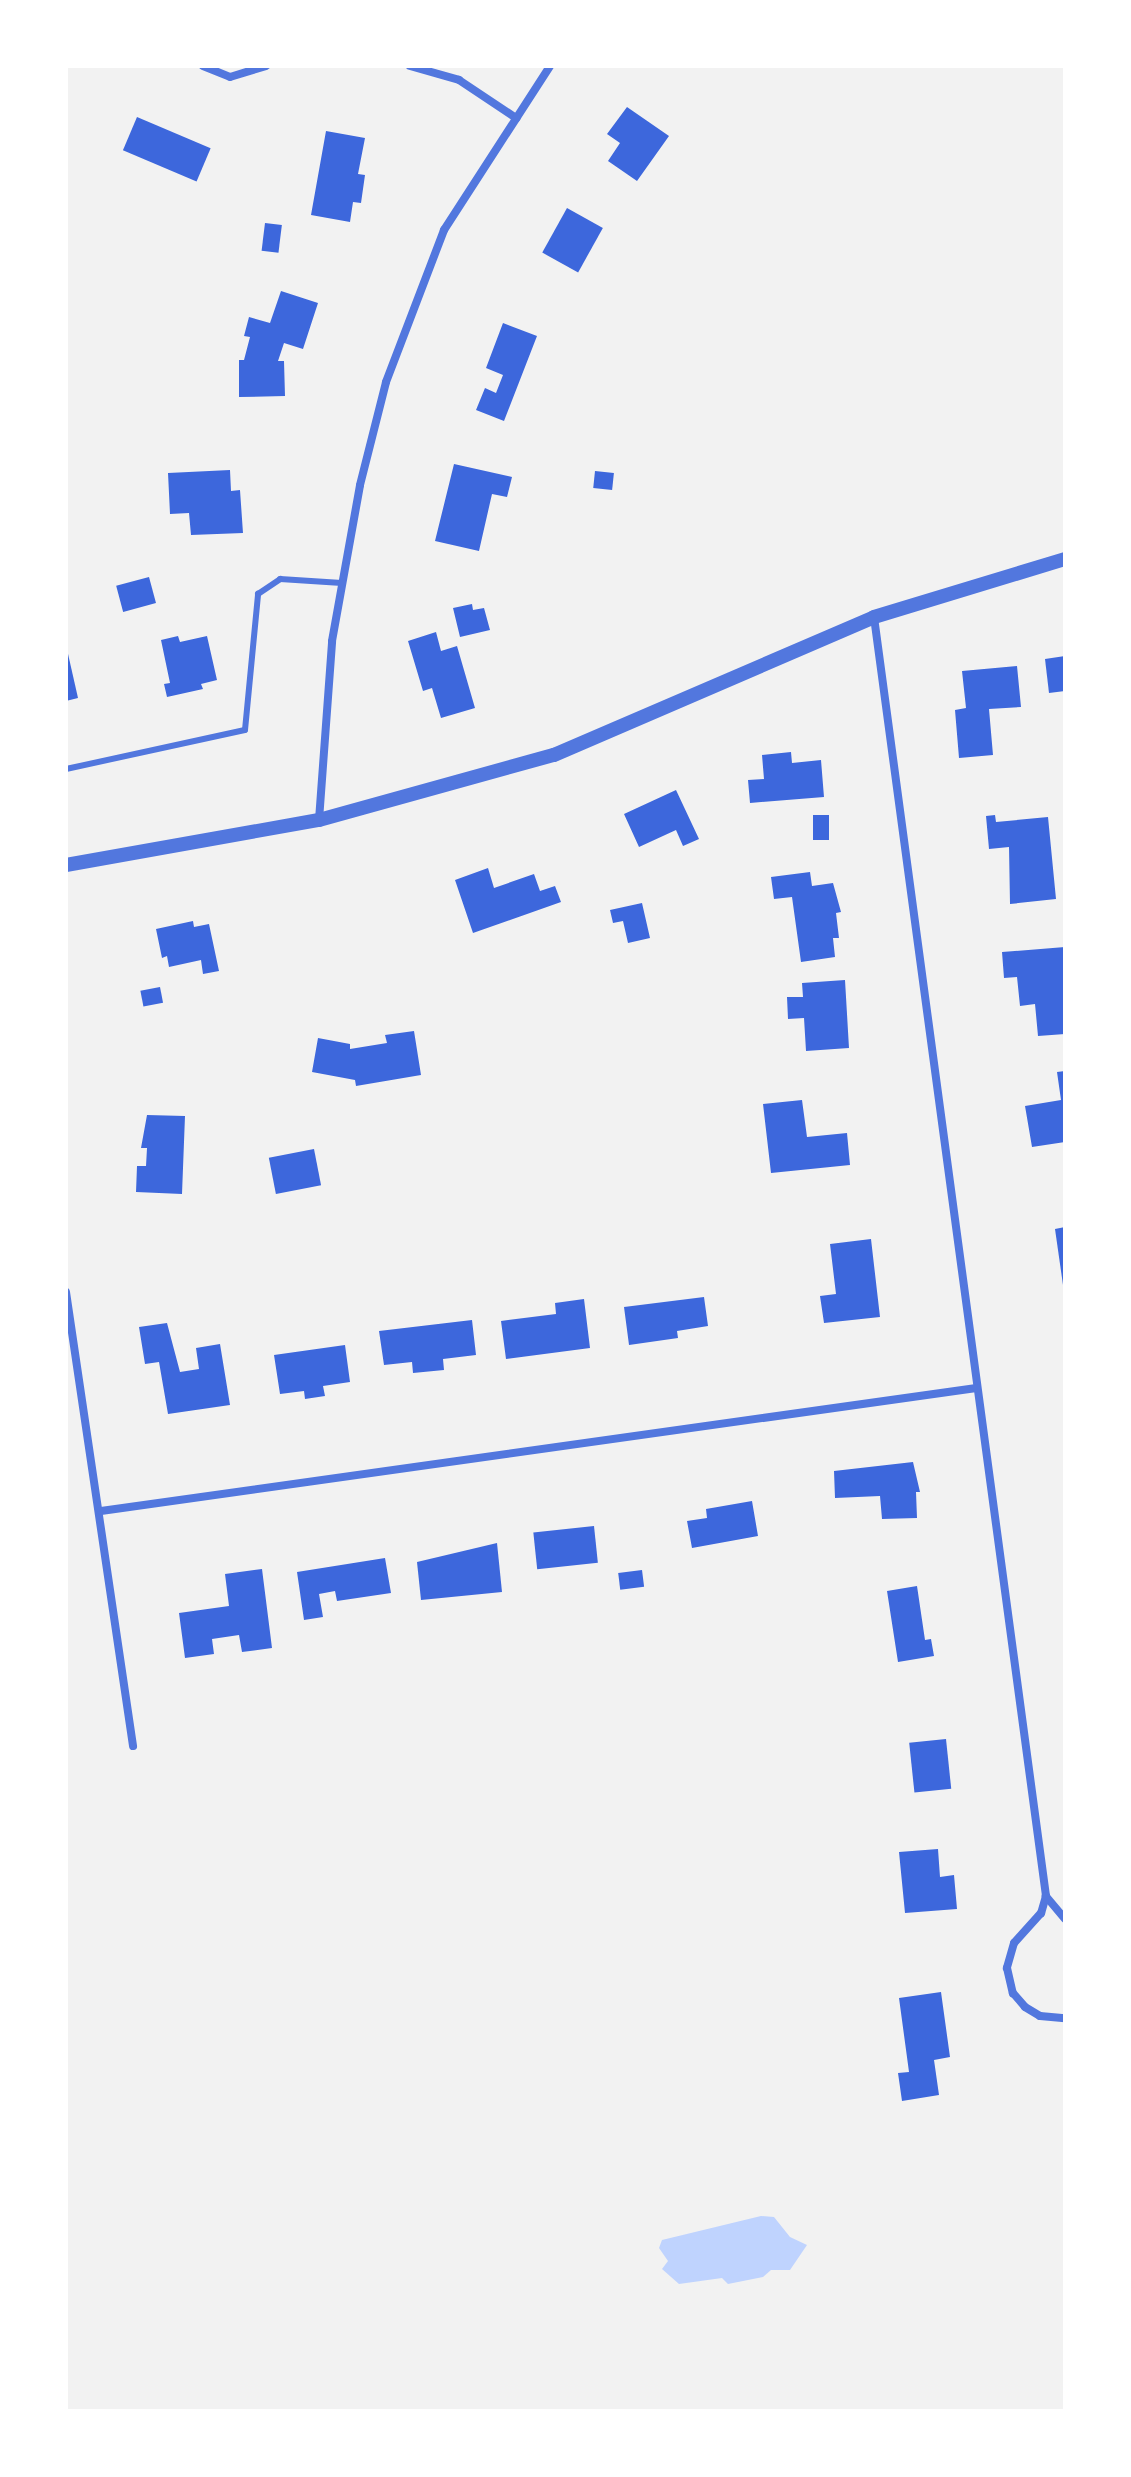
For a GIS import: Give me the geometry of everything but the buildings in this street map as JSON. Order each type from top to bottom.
[{"type":"street","points":[[203,66],[230,77],[266,66]]},
{"type":"street","points":[[410,66],[459,80],[516,118]]},
{"type":"street","points":[[319,820],[342,583],[372,433],[402,332],[444,230],[550,66]]},
{"type":"street","points":[[66,865],[319,820],[554,755],[874,617],[1065,559]]},
{"type":"street","points":[[874,617],[1046,1896],[1041,1913],[1010,1951],[1007,1977],[1025,2007],[1040,2016],[1065,2018]]},
{"type":"street","points":[[66,1292],[101,1511],[133,1746]]},
{"type":"street","points":[[101,1511],[976,1388]]},
{"type":"street","points":[[1046,1896],[1065,1919]]},
{"type":"lane","points":[[66,769],[245,730],[258,594],[280,579],[342,583]]},
{"type":"water","points":[[761,2216],[774,2217],[790,2237],[807,2245],[790,2270],[771,2270],[763,2277],[728,2284],[722,2278],[679,2284],[662,2269],[668,2261],[659,2248],[662,2240]]}]
